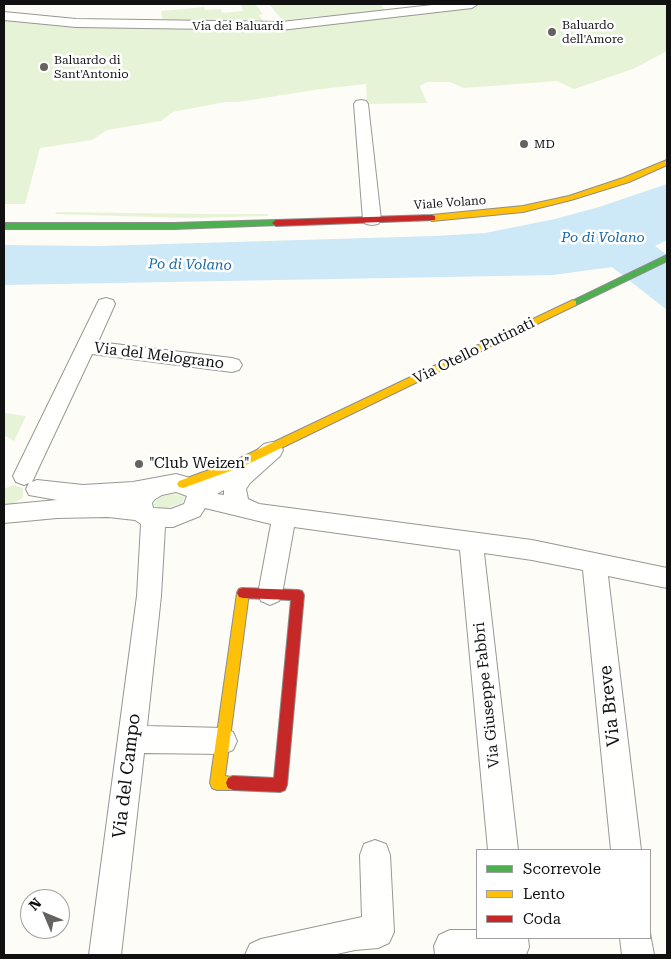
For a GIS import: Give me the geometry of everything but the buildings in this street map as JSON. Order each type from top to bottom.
[{"type":"main road","name":"Viale Volano","points":[[4,226],[226,224],[466,216],[534,206],[595,190],[667,162]]},
{"type":"main road","name":"Viale Volano","points":[[4,218],[90,218],[226,224]]},
{"type":"main road","name":"Via Otello Putinati","points":[[280,444],[667,258]]},
{"type":"main road","points":[[244,593],[270,594],[298,595],[280,785],[217,783],[244,593]]},
{"type":"street","name":"Via dei Baluardi","points":[[4,16],[76,24],[281,26],[472,4]]},
{"type":"street","points":[[362,104],[372,220]]},
{"type":"street","name":"Via del Melograno","points":[[22,481],[106,304]]},
{"type":"street","name":"Via del Melograno","points":[[86,347],[232,365]]},
{"type":"street","points":[[258,513],[240,505],[235,498],[235,488],[242,477],[280,444]]},
{"type":"street","name":"Via Otello Putinati","points":[[190,500],[280,444]]},
{"type":"street","points":[[22,481],[83,494],[156,488]]},
{"type":"street","points":[[8,514],[23,510],[36,497],[22,481]]},
{"type":"street","points":[[147,515],[139,508],[141,501],[147,493],[166,484],[190,500],[258,513],[471,540],[594,562],[667,578]]},
{"type":"street","points":[[8,514],[81,508],[108,508],[173,518],[190,500]]},
{"type":"street","name":"Via del Campo","points":[[149,596],[163,545],[190,500]]},
{"type":"street","name":"Via del Campo","points":[[105,955],[149,596],[153,547],[147,515]]},
{"type":"street","points":[[270,594],[284,517]]},
{"type":"street","name":"Via Giuseppe Fabbri","points":[[471,540],[503,849]]},
{"type":"street","name":"Via Breve","points":[[594,562],[626,849]]},
{"type":"street","points":[[131,739],[222,741]]},
{"type":"street","points":[[261,955],[355,934],[378,932],[375,855]]},
{"type":"street","points":[[451,955],[450,946],[513,947],[512,939]]},
{"type":"street","points":[[636,939],[638,955]]},
{"type":"green space","points":[[255,4],[263,14],[259,15],[264,22],[272,23],[163,22],[161,11],[204,7],[205,10],[221,9],[222,13],[243,11],[241,5]]},
{"type":"green space","points":[[269,4],[381,4],[385,11],[321,20],[318,16],[283,21]]},
{"type":"green space","points":[[489,4],[667,4],[667,51],[633,69],[574,89],[557,81],[464,88],[450,82],[427,82],[420,86],[427,103],[367,104],[366,84],[238,102],[225,102],[173,112],[161,121],[107,130],[92,140],[40,148],[25,204],[4,204],[4,18],[52,24],[285,29]]},
{"type":"green space","points":[[56,212],[268,214],[268,216],[187,218],[55,214]]},
{"type":"green space","points":[[4,413],[26,416],[14,441],[4,435]]},
{"type":"green space","points":[[13,485],[23,488],[23,497],[13,504],[4,504],[4,489]]},
{"type":"green space","points":[[174,494],[185,497],[182,503],[164,509],[153,506],[157,499],[162,496]]},
{"type":"water","name":"Po di Volano","points":[[667,184],[667,240],[655,246],[667,255],[667,310],[612,267],[553,275],[4,285],[4,245],[99,246],[485,233],[555,219],[599,207]]},
{"type":"traffic: fast","points":[[4,226],[174,226],[276,223]]},
{"type":"traffic: fast","points":[[573,303],[667,258]]},
{"type":"traffic: slow","points":[[432,218],[523,209],[571,198],[626,180],[667,162]]},
{"type":"traffic: slow","points":[[183,484],[240,463],[573,303]]},
{"type":"traffic: slow","points":[[233,783],[217,783],[243,593]]},
{"type":"traffic: jam","points":[[276,223],[432,218]]},
{"type":"traffic: jam","points":[[233,783],[280,785],[298,595],[243,593]]},
{"type":"place","name":"Baluardo dell'Amore","points":[[552,32]]},
{"type":"place","name":"Baluardo di Sant'Antonio","points":[[44,67]]},
{"type":"place","name":"MD","points":[[524,144]]},
{"type":"place","name":"\"Club Weizen\"","points":[[139,464]]}]
